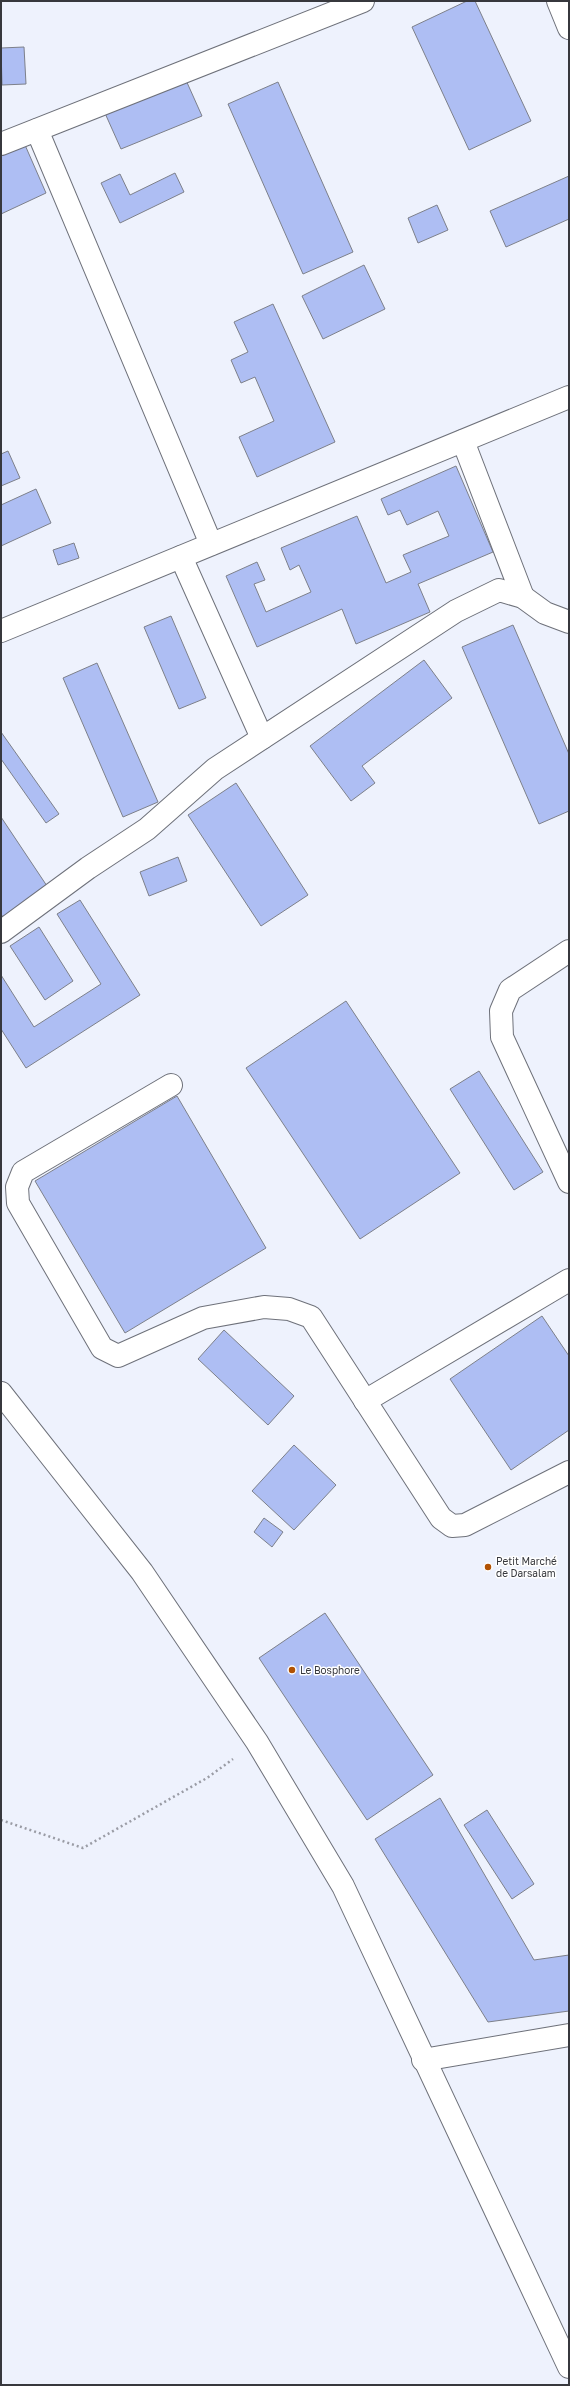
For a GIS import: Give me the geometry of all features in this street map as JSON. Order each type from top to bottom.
[{"type":"main road","points":[[1,144],[363,1]]},
{"type":"main road","points":[[558,1],[569,28]]},
{"type":"main road","points":[[37,130],[211,544]]},
{"type":"main road","points":[[1,631],[569,397]]},
{"type":"main road","points":[[463,441],[523,596]]},
{"type":"main road","points":[[181,557],[262,738]]},
{"type":"main road","points":[[1,932],[88,868],[147,829],[215,769],[456,612],[498,590],[523,596],[545,613],[569,622]]},
{"type":"main road","points":[[569,951],[510,990],[501,1011],[502,1037],[569,1182]]},
{"type":"main road","points":[[171,1085],[23,1172],[17,1187],[18,1203],[102,1348],[118,1356],[203,1318],[264,1308],[289,1309],[311,1317],[441,1518],[452,1526],[465,1525],[569,1472]]},
{"type":"main road","points":[[365,1401],[569,1280]]},
{"type":"main road","points":[[1,1393],[142,1572],[257,1742],[343,1886],[423,2060],[569,2367]]},
{"type":"main road","points":[[423,2060],[569,2035]]},
{"type":"path","points":[[1,1820],[83,1848],[207,1778],[257,1742]]},
{"type":"building","points":[[467,1],[475,1],[531,121],[469,150],[412,27]]},
{"type":"building","points":[[24,47],[26,84],[2,85],[1,48]]},
{"type":"building","points":[[185,78],[202,116],[121,149],[104,111]]},
{"type":"building","points":[[278,82],[353,252],[303,274],[228,104]]},
{"type":"building","points":[[25,145],[46,193],[1,214],[1,156]]},
{"type":"building","points":[[175,173],[184,192],[120,223],[101,183],[120,174],[130,195]]},
{"type":"building","points":[[569,176],[569,219],[506,247],[490,211]]},
{"type":"building","points":[[437,205],[448,230],[418,243],[408,218]]},
{"type":"building","points":[[364,265],[385,309],[323,339],[302,296]]},
{"type":"building","points":[[273,304],[335,442],[257,477],[239,437],[274,421],[255,377],[241,383],[231,360],[248,352],[234,322]]},
{"type":"building","points":[[8,451],[20,478],[1,486],[1,454]]},
{"type":"building","points":[[456,466],[493,552],[418,584],[430,612],[356,644],[342,609],[257,647],[226,576],[257,562],[265,580],[254,584],[266,612],[311,592],[299,565],[290,570],[281,548],[357,516],[386,583],[411,572],[403,555],[449,536],[438,511],[407,525],[400,510],[388,515],[381,499]]},
{"type":"building","points":[[36,489],[51,523],[1,546],[1,505]]},
{"type":"building","points":[[74,543],[79,558],[58,565],[53,550]]},
{"type":"building","points":[[171,616],[206,698],[179,709],[144,627]]},
{"type":"building","points":[[513,625],[569,754],[569,811],[539,824],[462,647]]},
{"type":"building","points":[[424,660],[452,698],[362,766],[375,783],[351,801],[310,746]]},
{"type":"building","points":[[97,663],[158,802],[123,817],[63,678]]},
{"type":"building","points":[[1,732],[59,814],[46,823],[1,759]]},
{"type":"building","points":[[236,783],[308,895],[261,926],[188,815]]},
{"type":"building","points":[[1,817],[49,889],[4,919],[1,914]]},
{"type":"building","points":[[178,857],[187,881],[149,896],[140,872]]},
{"type":"building","points":[[80,900],[140,995],[26,1068],[1,1029],[1,975],[34,1027],[101,984],[57,914]]},
{"type":"building","points":[[39,927],[73,981],[45,1000],[10,946]]},
{"type":"building","points":[[346,1001],[460,1173],[360,1239],[246,1068]]},
{"type":"building","points":[[479,1071],[543,1172],[514,1190],[450,1089]]},
{"type":"building","points":[[177,1096],[266,1248],[125,1333],[35,1181]]},
{"type":"building","points":[[542,1316],[569,1356],[569,1430],[511,1470],[450,1379]]},
{"type":"building","points":[[224,1330],[294,1396],[268,1425],[198,1359]]},
{"type":"building","points":[[294,1445],[336,1485],[294,1530],[252,1491]]},
{"type":"building","points":[[264,1518],[283,1532],[272,1547],[254,1532]]},
{"type":"building","points":[[325,1613],[433,1775],[367,1820],[259,1658]]},
{"type":"building","points":[[440,1798],[534,1960],[569,1955],[569,2011],[488,2022],[375,1839]]},
{"type":"building","points":[[487,1810],[534,1884],[512,1899],[464,1825]]},
{"type":"place","name":"Petit Marché de Darsalam","points":[[488,1567]]},
{"type":"place","name":"Le Bosphore","points":[[292,1670]]}]
